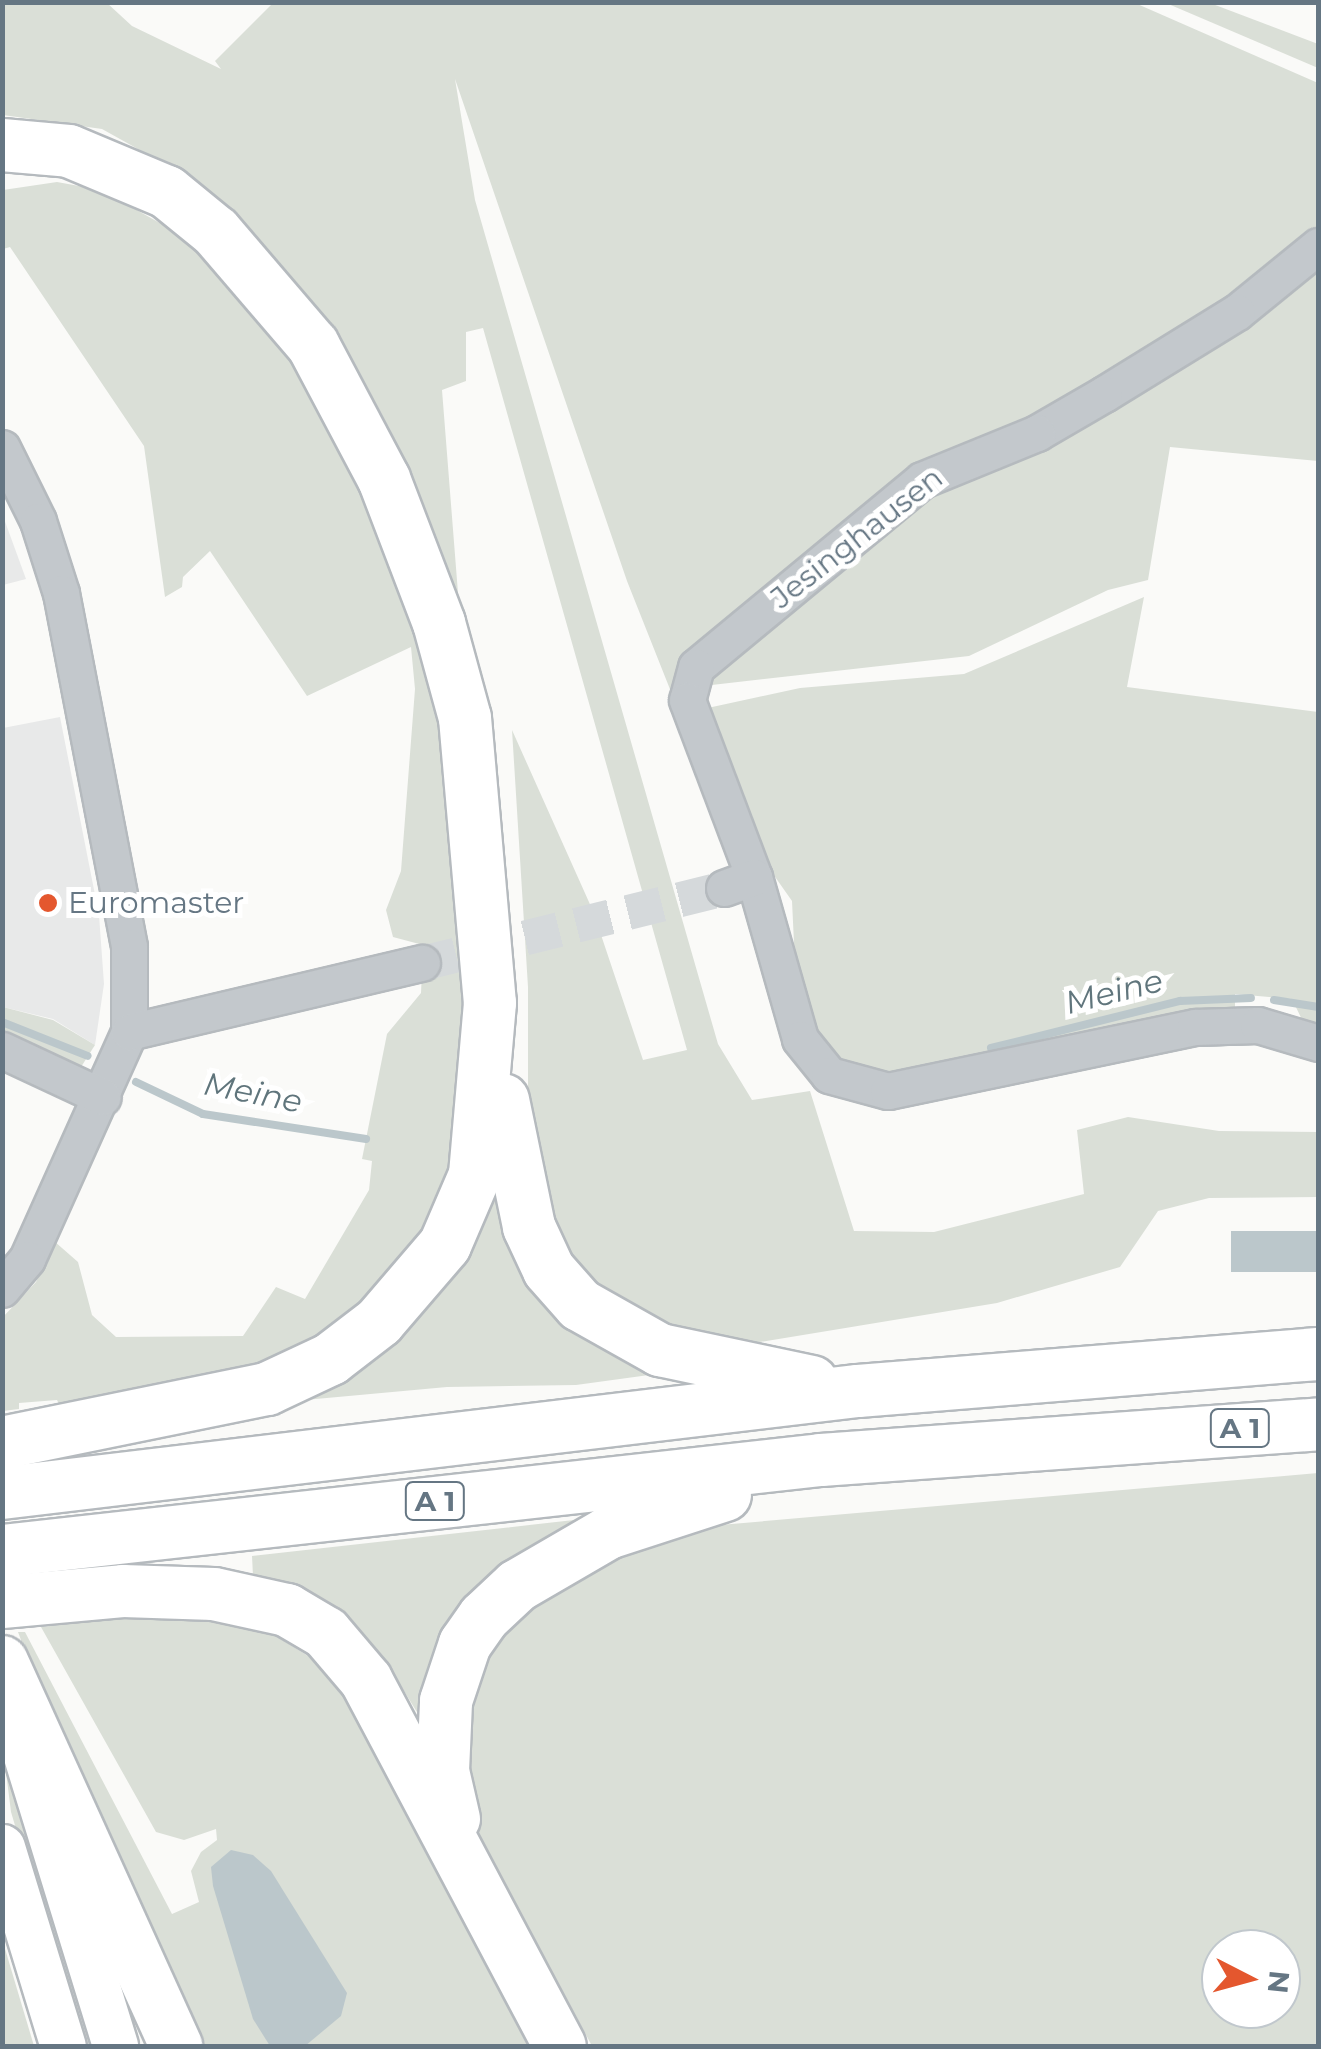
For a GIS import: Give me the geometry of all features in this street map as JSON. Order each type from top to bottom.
[{"type":"highway","points":[[2,145],[69,151],[167,192],[216,232],[312,345],[384,479],[439,624],[465,718],[490,1003],[516,1178],[536,1245],[560,1285],[608,1325],[660,1350],[858,1391]]},
{"type":"highway","points":[[2,171],[69,151]]},
{"type":"highway","points":[[17,1466],[266,1389],[331,1359],[394,1308],[445,1245],[475,1174],[490,1003]]},
{"type":"highway","name":"A 1","points":[[17,1466],[1318,1354]]},
{"type":"highway","name":"A 1","points":[[37,1564],[820,1460],[1318,1424]]},
{"type":"highway","points":[[464,1859],[443,1771],[443,1722],[456,1664],[484,1617],[517,1586],[608,1533],[820,1460]]},
{"type":"highway","points":[[2,1602],[37,1564],[228,1595],[308,1621],[355,1661],[430,1808],[464,1859],[560,2046]]},
{"type":"highway","points":[[2,1665],[176,2046]]},
{"type":"main road","points":[[2,1665],[46,1838],[115,2046]]},
{"type":"main road","points":[[2,1847],[63,2046]]},
{"type":"street","name":"Jesinghausen","points":[[1318,246],[1238,312],[1104,394],[1036,433],[922,480],[696,666],[687,700],[739,882],[800,1040],[811,1060],[857,1086],[888,1091],[1195,1027],[1258,1025],[1318,1043]]},
{"type":"street","points":[[2,448],[38,521],[61,593],[129,947],[129,1032],[27,1259],[2,1289]]},
{"type":"street","points":[[129,1032],[422,964]]},
{"type":"street","points":[[2,1050],[103,1097]]},
{"type":"shaded area","points":[[3,2],[107,3],[132,26],[221,69],[215,61],[273,3],[1135,3],[1318,83],[1318,239],[1146,359],[951,457],[684,665],[685,727],[627,581],[455,79],[475,200],[718,1044],[752,1100],[810,1091],[854,1231],[934,1232],[1084,1194],[1077,1130],[1128,1117],[1219,1131],[1318,1132],[1318,1197],[1209,1198],[1158,1211],[1120,1267],[997,1303],[748,1344],[683,1334],[610,1300],[560,1250],[528,1136],[528,987],[512,730],[593,911],[643,1060],[687,1050],[483,328],[466,332],[466,381],[442,390],[461,631],[329,324],[199,183],[102,129],[3,115]]},
{"type":"shaded area","points":[[1166,3],[1210,3],[1318,44],[1318,68]]},
{"type":"shaded area","points":[[57,182],[101,190],[183,236],[271,330],[334,419],[437,679],[474,1051],[451,1192],[392,1288],[261,1378],[60,1406],[57,1400],[19,1403],[19,1409],[3,1411],[3,1317],[36,1282],[54,1241],[78,1262],[92,1315],[116,1337],[243,1336],[276,1287],[305,1299],[369,1190],[372,1161],[362,1159],[387,1034],[421,993],[423,945],[393,937],[386,910],[401,871],[415,689],[411,647],[307,696],[210,551],[183,577],[182,587],[165,597],[144,446],[10,247],[3,249],[3,190]]},
{"type":"shaded area","points":[[1318,257],[1318,461],[1170,447],[1148,580],[1108,590],[969,656],[703,686],[704,677],[878,524]]},
{"type":"shaded area","points":[[3,516],[26,579],[2,585]]},
{"type":"shaded area","points":[[1144,597],[1127,687],[1318,712],[1318,1034],[1308,1032],[1292,999],[1235,994],[1235,1012],[907,1080],[844,1068],[816,1043],[796,985],[792,901],[766,864],[703,709],[800,688],[964,674]]},
{"type":"shaded area","points":[[60,717],[99,915],[104,984],[95,1045],[53,1019],[3,1007],[3,728]]},
{"type":"shaded area","points":[[3,1007],[53,1020],[95,1045],[81,1067],[3,1033]]},
{"type":"shaded area","points":[[492,1148],[511,1220],[671,1372],[576,1385],[447,1387],[283,1402]]},
{"type":"shaded area","points":[[1231,1231],[1318,1231],[1318,1272],[1231,1272]]},
{"type":"shaded area","points":[[1318,1473],[1318,2046],[592,2046],[481,1840],[466,1794],[461,1716],[496,1629],[633,1543],[720,1525]]},
{"type":"shaded area","points":[[574,1520],[425,1725],[381,1654],[343,1615],[253,1576],[252,1556]]},
{"type":"shaded area","points":[[144,1615],[239,1622],[274,1635],[339,1675],[539,2046],[199,2046],[56,1734],[18,1632],[25,1632],[172,1914],[199,1902],[191,1871],[201,1852],[217,1840],[216,1829],[184,1840],[156,1832],[41,1627]]},
{"type":"shaded area","points":[[2,1740],[97,2046],[83,2046],[71,2014],[11,1812]]},
{"type":"shaded area","points":[[231,1850],[253,1855],[271,1871],[347,1993],[341,2016],[305,2046],[270,2046],[253,2019],[213,1886],[211,1867]]},
{"type":"shaded area","points":[[3,1942],[34,2046],[3,2046]]},
{"type":"waterway","name":"Meine","points":[[991,1048],[1180,1001],[1251,998]]},
{"type":"waterway","name":"Meine","points":[[1274,1000],[1318,1007]]},
{"type":"waterway","name":"Meine","points":[[2,1022],[88,1056]]},
{"type":"waterway","name":"Meine","points":[[136,1082],[203,1114],[366,1139]]},
{"type":"tunnel","points":[[422,963],[724,888]]},
{"type":"place","name":"Euromaster","points":[[48,903]]}]
